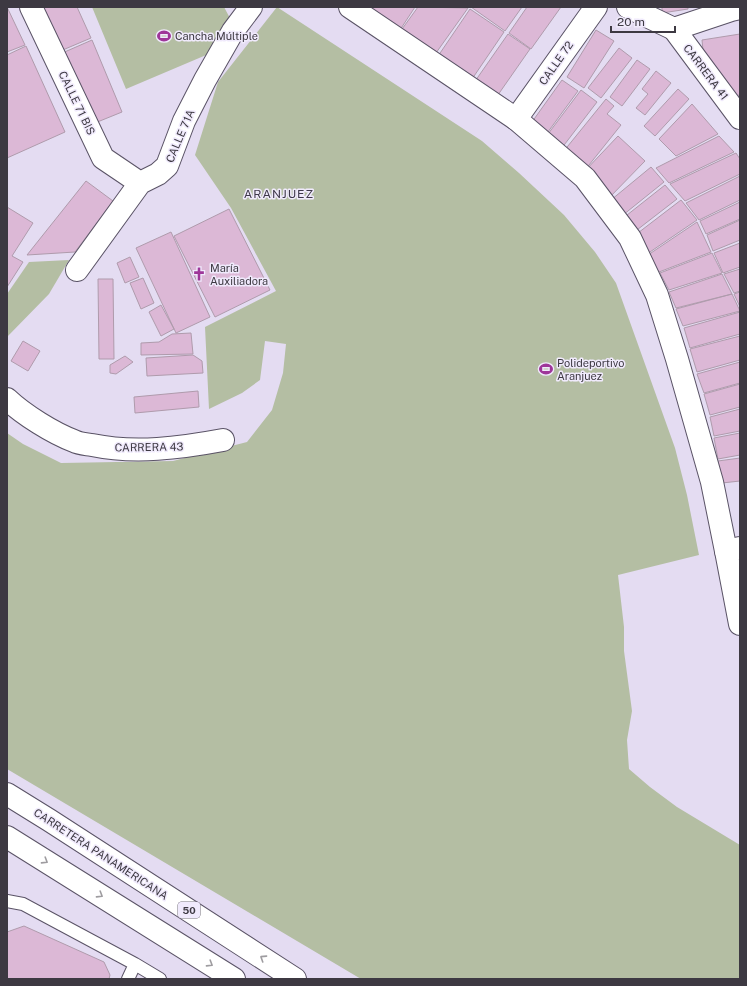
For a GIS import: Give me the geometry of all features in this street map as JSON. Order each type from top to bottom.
[{"type":"main road","name":"CALLE 71 BIS","points":[[31,7],[104,158],[140,183]]},
{"type":"main road","name":"CALLE 71A","points":[[77,270],[140,183],[158,174],[167,166],[184,121],[205,80],[233,31],[251,7]]},
{"type":"main road","points":[[350,7],[516,119],[585,178],[630,238],[657,295],[733,550],[740,624]]},
{"type":"main road","name":"CALLE 72","points":[[516,119],[596,7]]},
{"type":"main road","name":"CARRERA 41","points":[[628,7],[674,29],[740,118]]},
{"type":"main road","points":[[674,29],[740,8]]},
{"type":"main road","name":"CARRERA 43","points":[[7,399],[38,422],[75,442],[106,448],[155,449],[195,445],[223,440]]},
{"type":"main road","name":"CARRETERA PANAMERICANA","points":[[7,794],[295,979]]},
{"type":"main road","points":[[15,842],[234,979]]},
{"type":"lane","points":[[7,901],[23,904],[160,979]]},
{"type":"lane","points":[[128,979],[135,964]]},
{"type":"green space","name":"Cancha Múltiple","points":[[92,7],[224,7],[232,22],[218,50],[126,89]]},
{"type":"green space","points":[[277,7],[482,141],[564,215],[595,252],[616,283],[675,448],[687,495],[699,555],[618,575],[624,627],[624,651],[632,711],[627,740],[629,769],[677,807],[740,845],[740,979],[361,979],[7,769],[7,433],[23,444],[61,463],[173,461],[247,442],[272,410],[283,373],[286,344],[265,341],[260,380],[242,393],[209,409],[205,327],[276,291],[231,208],[195,155],[218,82]]},
{"type":"green space","points":[[69,260],[49,294],[7,337],[7,294],[29,262]]},
{"type":"building","points":[[7,7],[25,45],[7,52]]},
{"type":"building","points":[[38,7],[77,7],[91,38],[58,52]]},
{"type":"building","points":[[364,7],[415,7],[396,36]]},
{"type":"building","points":[[418,7],[468,8],[431,60],[397,36]]},
{"type":"building","points":[[471,7],[522,7],[505,31]]},
{"type":"building","points":[[527,7],[561,7],[531,49],[509,33]]},
{"type":"building","points":[[662,7],[688,7],[688,9],[662,13]]},
{"type":"building","points":[[470,9],[504,32],[468,85],[434,62]]},
{"type":"building","points":[[596,30],[614,41],[584,88],[567,77]]},
{"type":"building","points":[[508,34],[530,49],[493,102],[471,87]]},
{"type":"building","points":[[740,34],[740,94],[735,98],[705,69],[702,40]]},
{"type":"building","points":[[92,40],[122,112],[90,125],[60,54]]},
{"type":"building","points":[[26,46],[65,132],[7,158],[7,55]]},
{"type":"building","points":[[619,48],[632,58],[601,98],[588,88]]},
{"type":"building","points":[[637,60],[650,69],[622,106],[610,97]]},
{"type":"building","points":[[656,71],[671,83],[645,115],[636,108],[648,94],[642,89]]},
{"type":"building","points":[[562,80],[578,91],[542,140],[527,129]]},
{"type":"building","points":[[678,89],[689,99],[655,136],[644,126]]},
{"type":"building","points":[[581,90],[597,102],[558,153],[542,142]]},
{"type":"building","points":[[606,99],[614,106],[607,114],[621,125],[581,175],[559,157]]},
{"type":"building","points":[[692,104],[718,134],[676,156],[659,139]]},
{"type":"building","points":[[618,136],[645,161],[608,199],[582,174]]},
{"type":"building","points":[[719,136],[734,152],[669,183],[656,168]]},
{"type":"building","points":[[736,153],[740,159],[740,174],[685,201],[670,184]]},
{"type":"building","points":[[651,167],[664,182],[623,215],[611,200]]},
{"type":"building","points":[[740,176],[740,200],[699,220],[686,203]]},
{"type":"building","points":[[86,181],[113,201],[75,252],[27,255]]},
{"type":"building","points":[[665,185],[677,199],[633,233],[622,219]]},
{"type":"building","points":[[681,200],[697,220],[647,254],[634,236]]},
{"type":"building","points":[[740,202],[740,219],[706,234],[700,221]]},
{"type":"building","points":[[7,207],[33,223],[12,256],[23,262],[7,287]]},
{"type":"building","points":[[229,209],[270,290],[215,317],[174,236]]},
{"type":"building","points":[[740,220],[740,240],[713,251],[707,235]]},
{"type":"building","points":[[697,222],[711,252],[659,272],[648,255]]},
{"type":"building","points":[[171,232],[210,317],[176,333],[136,248]]},
{"type":"building","points":[[740,243],[740,267],[723,273],[714,253]]},
{"type":"building","points":[[712,253],[722,273],[669,290],[660,273]]},
{"type":"building","points":[[130,257],[139,277],[125,283],[117,263]]},
{"type":"building","points":[[740,269],[740,291],[734,293],[724,274]]},
{"type":"building","points":[[722,274],[732,294],[676,308],[669,292]]},
{"type":"building","points":[[143,278],[154,303],[141,309],[130,283]]},
{"type":"building","points":[[98,279],[113,279],[114,359],[99,359]]},
{"type":"building","points":[[740,292],[740,307],[734,294]]},
{"type":"building","points":[[732,294],[740,311],[683,326],[676,309]]},
{"type":"building","points":[[161,305],[174,329],[161,336],[149,312]]},
{"type":"building","points":[[740,312],[740,334],[690,348],[684,328]]},
{"type":"building","points":[[191,333],[193,354],[141,355],[141,343],[159,342],[172,334]]},
{"type":"building","points":[[740,336],[740,360],[697,372],[690,349]]},
{"type":"building","points":[[23,341],[40,351],[28,371],[11,361]]},
{"type":"building","points":[[193,355],[202,361],[203,373],[147,376],[146,358]]},
{"type":"building","points":[[125,356],[133,362],[116,374],[110,373],[110,365]]},
{"type":"building","points":[[740,362],[740,383],[704,393],[697,374]]},
{"type":"building","points":[[740,384],[740,407],[710,415],[704,394]]},
{"type":"building","points":[[198,391],[199,407],[135,413],[134,397]]},
{"type":"building","points":[[740,409],[740,431],[714,436],[710,417]]},
{"type":"building","points":[[740,433],[740,455],[718,459],[714,438]]},
{"type":"building","points":[[740,458],[740,481],[722,483],[718,461]]},
{"type":"building","points":[[24,926],[104,962],[110,975],[109,979],[7,979],[7,932]]},
{"type":"place","name":"Cancha Múltiple","points":[[164,36]]},
{"type":"place","name":"María Auxiliadora","points":[[199,274]]},
{"type":"place","name":"Polideportivo Aranjuez","points":[[546,369]]},
{"type":"district","name":"ARANJUEZ","points":[[279,194]]}]
